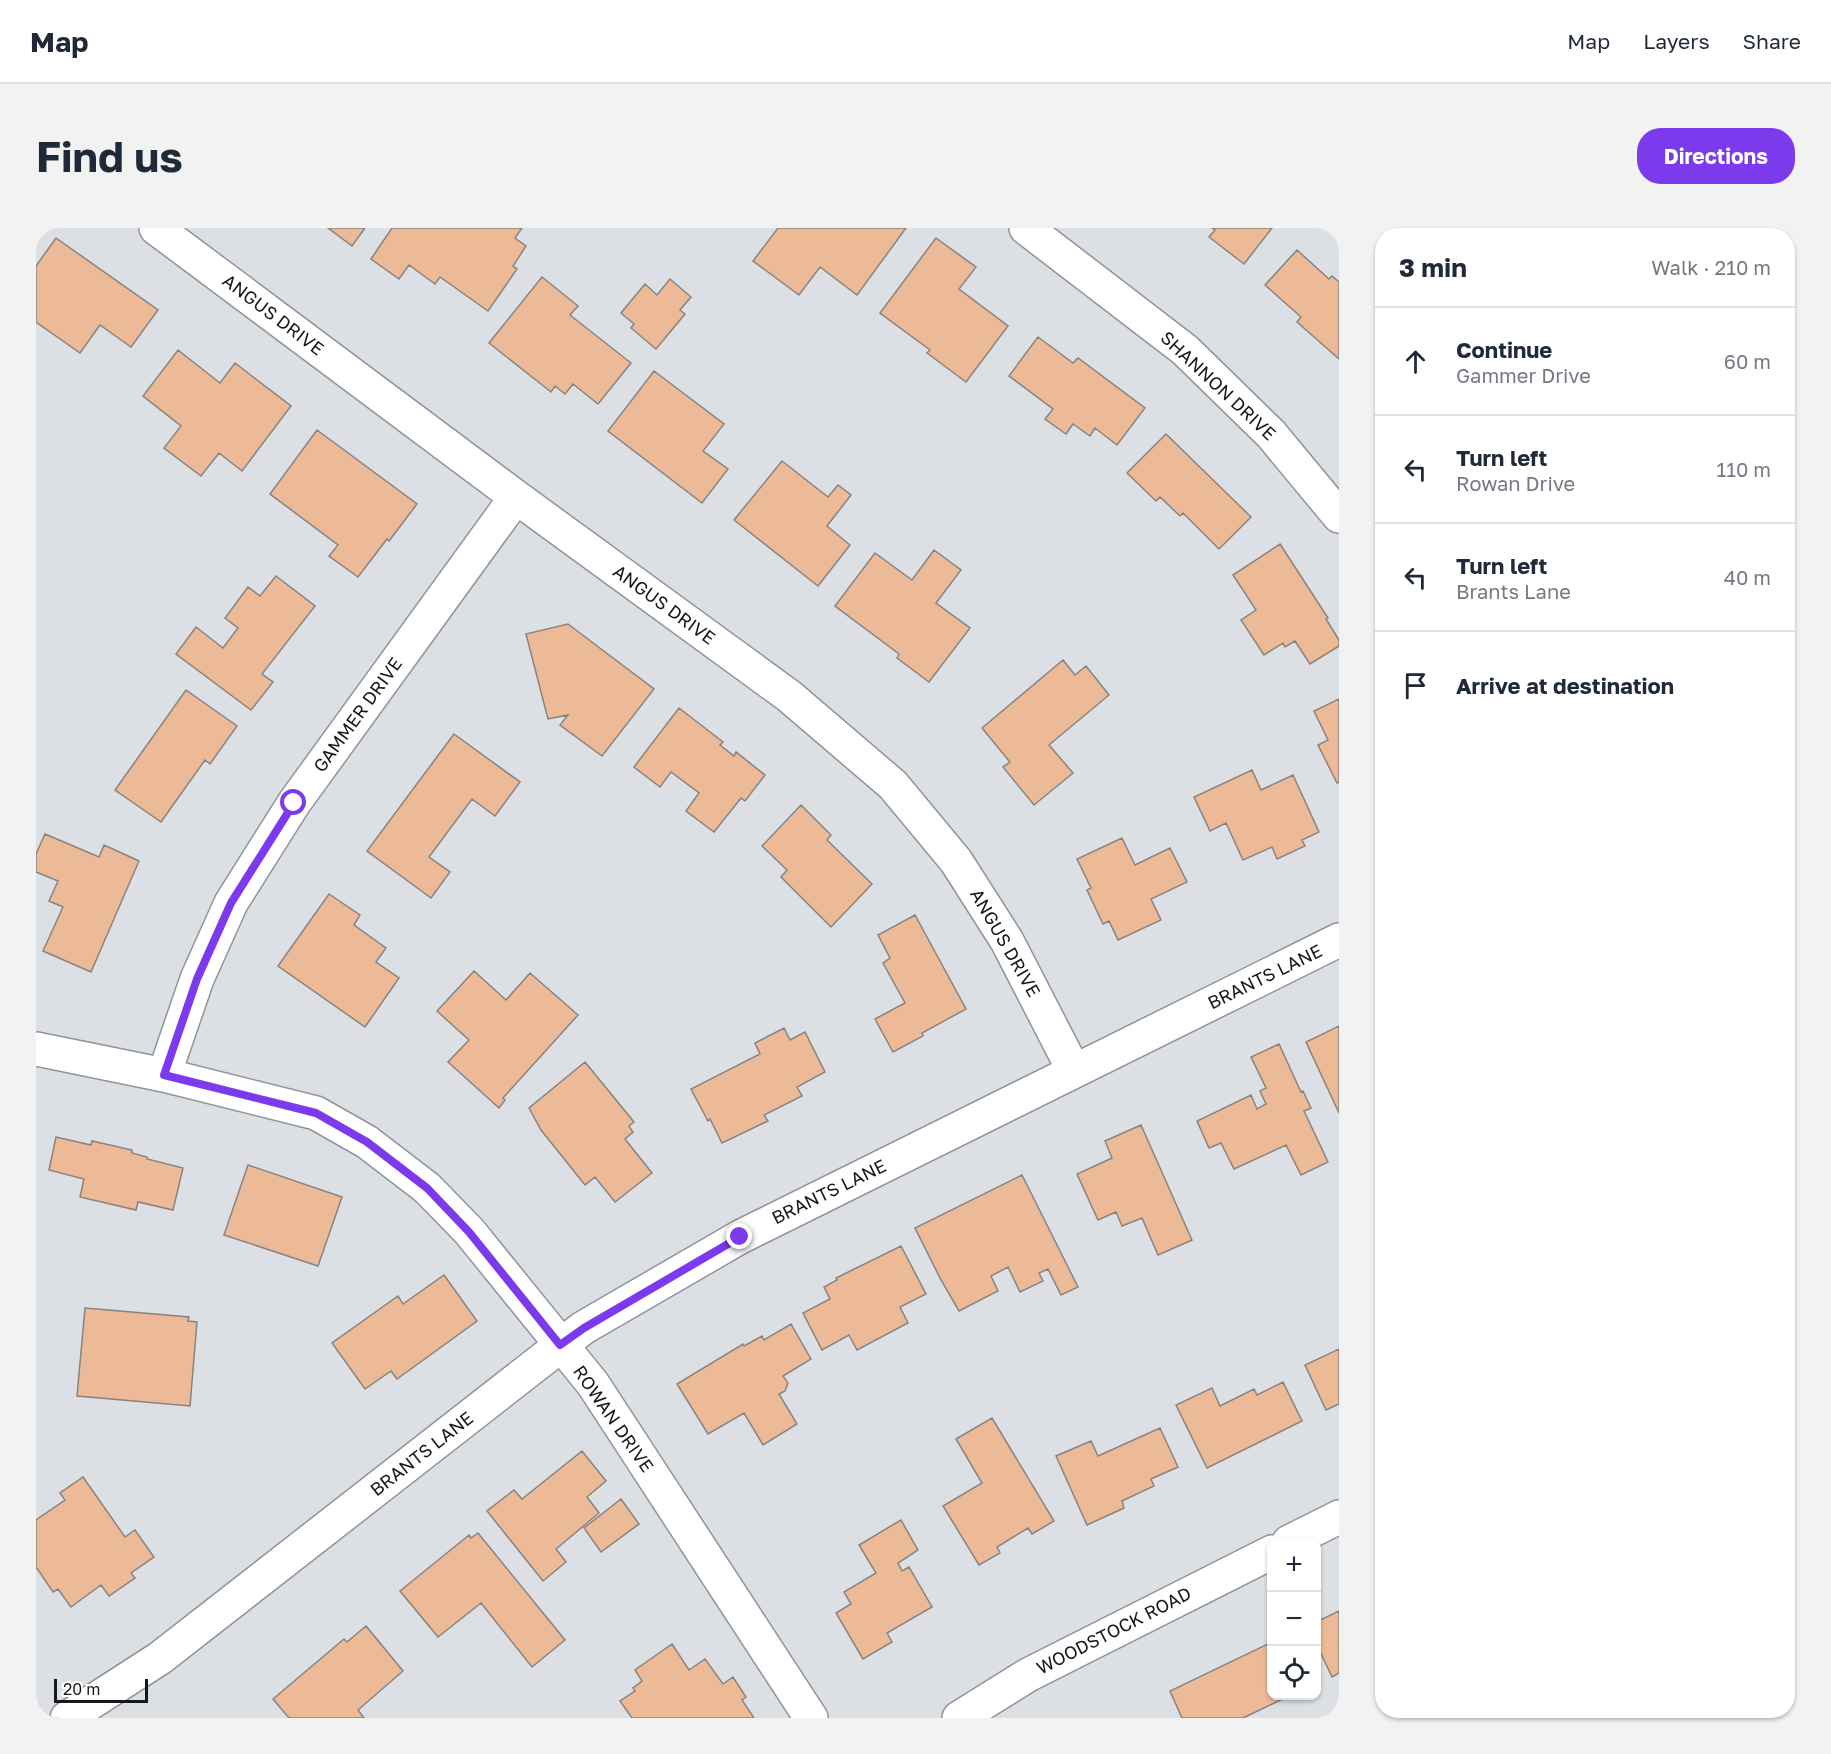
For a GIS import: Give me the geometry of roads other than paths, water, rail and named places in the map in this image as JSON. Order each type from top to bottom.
[{"type":"street","name":"ANGUS DRIVE","points":[[156,228],[516,497],[789,696],[893,785],[956,861],[1007,941],[1074,1071]]},
{"type":"street","name":"SHANNON DRIVE","points":[[1026,228],[1185,350],[1271,434],[1339,516]]},
{"type":"street","name":"GAMMER DRIVE","points":[[164,1075],[197,979],[231,903],[294,803],[516,497]]},
{"type":"street","name":"BRANTS LANE","points":[[67,1718],[160,1658],[584,1328],[740,1237],[1339,940]]},
{"type":"street","name":"ROWAN DRIVE","points":[[36,1049],[164,1075],[316,1113],[367,1142],[427,1188],[469,1232],[593,1384],[812,1718]]},
{"type":"street","points":[[1297,1538],[1339,1517]]},
{"type":"street","name":"WOODSTOCK ROAD","points":[[959,1718],[1028,1675],[1267,1555]]}]
